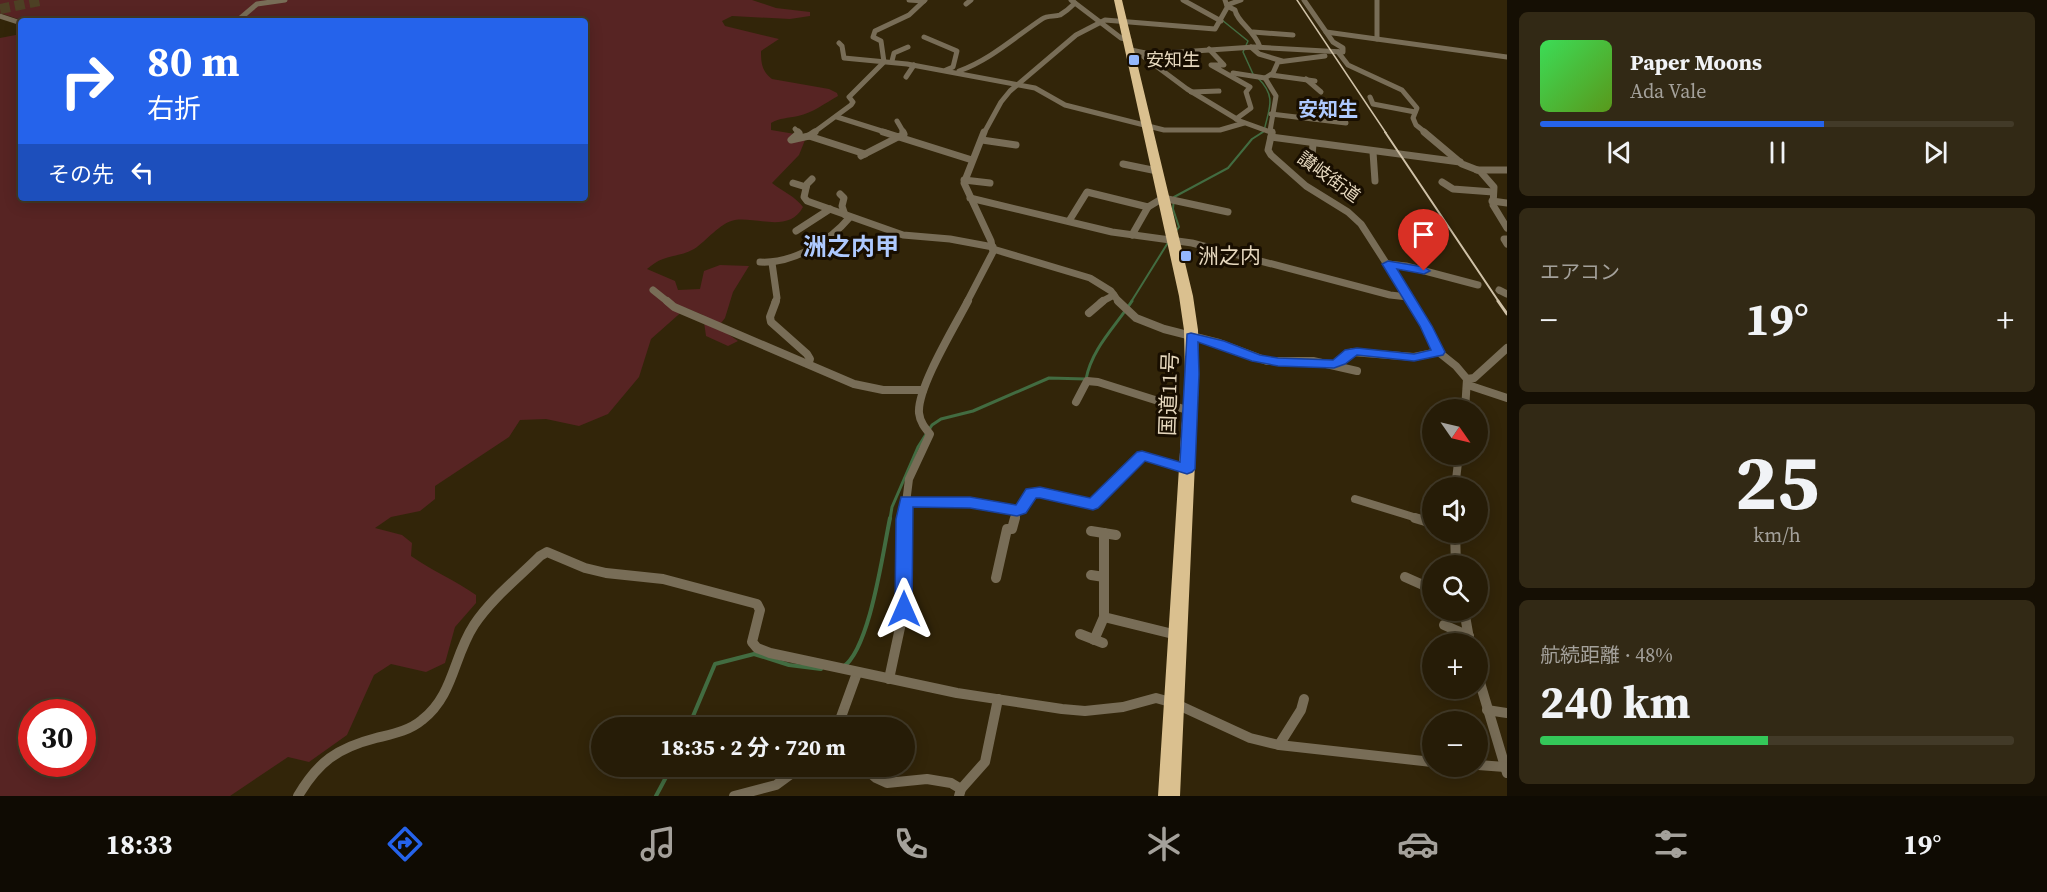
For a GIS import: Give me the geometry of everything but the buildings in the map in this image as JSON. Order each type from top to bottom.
[{"type":"highway","name":"国道11号","points":[[1118,0],[1135,48],[1146,126],[1186,296],[1191,337],[1191,411],[1169,796]]},
{"type":"street","points":[[240,18],[255,5],[285,0]]},
{"type":"street","points":[[909,0],[925,0]]},
{"type":"street","points":[[795,129],[799,133],[791,140],[809,136],[851,105],[853,102],[849,97],[870,77],[883,60],[881,41],[873,37],[875,31],[893,25],[925,0]]},
{"type":"street","points":[[966,4],[971,0]]},
{"type":"street","points":[[993,248],[964,180],[1004,99],[1018,84],[1066,40],[1089,26],[1105,21],[1213,30],[1227,4],[1241,0]]},
{"type":"street","points":[[1135,48],[1260,47],[1342,52],[1343,48],[1333,42],[1305,0]]},
{"type":"street","points":[[1377,0],[1377,39]]},
{"type":"street","points":[[957,72],[976,65],[983,58],[1008,45],[1045,17],[1060,15],[1073,1],[1191,92],[1244,123],[1271,134],[1313,144],[1460,162]]},
{"type":"street","points":[[1173,3],[1185,1],[1219,20]]},
{"type":"street","points":[[1227,4],[1254,32],[1260,47]]},
{"type":"street","points":[[0,16],[18,22]]},
{"type":"street","points":[[1202,18],[1219,20]]},
{"type":"street","points":[[1254,32],[1293,35]]},
{"type":"street","points":[[1326,32],[1507,57]]},
{"type":"street","points":[[924,37],[955,46],[957,51],[953,67],[946,71]]},
{"type":"street","points":[[839,43],[842,46],[844,58],[892,61],[1018,84],[1035,88],[1065,105],[1146,126],[1178,131],[1220,130],[1244,123]]},
{"type":"street","points":[[892,61],[894,53],[908,47]]},
{"type":"street","points":[[1251,47],[1260,54],[1282,61]]},
{"type":"street","points":[[882,48],[899,51]]},
{"type":"street","points":[[1209,49],[1224,65],[1211,65],[1250,87],[1246,92],[1251,108],[1236,118]]},
{"type":"street","points":[[1268,76],[1277,63],[1282,61],[1326,56],[1319,51]]},
{"type":"street","points":[[1338,52],[1348,65],[1402,90],[1417,108],[1413,121],[1416,125],[1460,162],[1477,170],[1494,187],[1492,201],[1507,228]]},
{"type":"street","points":[[906,77],[914,65]]},
{"type":"street","points":[[1226,72],[1315,81]]},
{"type":"street","points":[[1268,76],[1276,95],[1271,114],[1271,134]]},
{"type":"street","points":[[868,86],[870,77]]},
{"type":"street","points":[[1306,79],[1321,92]]},
{"type":"street","points":[[1191,92],[1219,91]]},
{"type":"street","points":[[1370,97],[1373,104],[1415,112]]},
{"type":"street","points":[[1271,114],[1346,123],[1345,120]]},
{"type":"street","points":[[837,117],[972,160]]},
{"type":"street","points":[[897,121],[904,134],[902,137]]},
{"type":"street","points":[[1178,131],[1182,142]]},
{"type":"street","name":"讃岐街道","points":[[1271,134],[1268,150],[1271,156],[1306,186],[1355,218],[1388,264],[1438,352],[1456,366],[1467,382]]},
{"type":"street","points":[[809,136],[863,155],[875,147],[902,137]]},
{"type":"street","points":[[982,140],[1016,145]]},
{"type":"street","points":[[1312,156],[1313,144]]},
{"type":"street","points":[[1373,152],[1375,181]]},
{"type":"street","points":[[1123,164],[1157,171]]},
{"type":"street","points":[[1477,170],[1507,170]]},
{"type":"street","points":[[812,179],[806,187],[805,199],[903,235],[950,239],[993,248],[1078,273],[1100,284],[1136,318],[1164,329],[1219,344],[1267,361],[1334,364],[1357,371]]},
{"type":"street","points":[[964,180],[990,183]]},
{"type":"street","points":[[1442,182],[1453,189],[1493,192]]},
{"type":"street","points":[[793,183],[806,187]]},
{"type":"street","points":[[1069,221],[1088,192],[1148,207]]},
{"type":"street","points":[[840,194],[844,198],[842,206],[848,216]]},
{"type":"street","points":[[1132,236],[1148,207],[1164,195],[1228,212]]},
{"type":"street","points":[[970,198],[1132,236],[1192,243],[1390,296],[1408,297]]},
{"type":"street","points":[[1492,201],[1507,202]]},
{"type":"street","points":[[795,231],[830,209]]},
{"type":"street","points":[[760,262],[772,263],[831,235],[838,231],[848,216]]},
{"type":"street","points":[[1507,238],[1504,238],[1507,244]]},
{"type":"street","points":[[890,679],[904,609],[904,519],[909,479],[930,434],[919,418],[923,390],[993,248]]},
{"type":"street","points":[[772,263],[777,298],[770,316],[771,322],[807,354],[810,359],[808,364]]},
{"type":"street","points":[[1388,264],[1406,266],[1478,285]]},
{"type":"street","points":[[652,290],[674,307],[868,388],[923,390]]},
{"type":"street","points":[[1499,290],[1507,294]]},
{"type":"street","points":[[1089,313],[1107,297],[1114,295]]},
{"type":"street","points":[[1467,382],[1507,348]]},
{"type":"street","points":[[1334,364],[1352,352],[1414,357],[1438,352]]},
{"type":"street","points":[[1076,402],[1087,381],[1098,382],[1191,411]]},
{"type":"street","points":[[1467,382],[1507,398]]},
{"type":"street","points":[[1466,399],[1467,382]]},
{"type":"street","points":[[996,578],[1007,529],[1012,529],[1017,511],[1032,493],[1040,492],[1093,505],[1142,456],[1187,469]]},
{"type":"street","points":[[1356,499],[1422,520]]},
{"type":"street","points":[[906,501],[970,502],[1017,511]]},
{"type":"street","points":[[1091,531],[1116,535]]},
{"type":"street","points":[[1080,634],[1098,641],[1104,617],[1104,533]]},
{"type":"street","points":[[298,796],[311,776],[331,756],[350,746],[402,733],[421,721],[441,702],[452,682],[465,642],[473,627],[540,556],[547,552],[585,568],[606,573],[663,579],[757,604],[760,610],[752,642],[757,648],[770,653],[816,661],[857,673],[998,699],[1085,711],[1123,707],[1156,698],[1174,703],[1250,738],[1279,745],[1422,761]]},
{"type":"street","points":[[1091,575],[1104,577]]},
{"type":"street","points":[[1405,577],[1422,585]]},
{"type":"street","points":[[1104,617],[1178,636]]},
{"type":"street","points":[[1444,625],[1458,633]]},
{"type":"street","points":[[841,717],[857,673]]},
{"type":"street","points":[[875,777],[887,783],[927,779],[951,783],[960,793],[985,762],[998,699]]},
{"type":"street","points":[[1279,745],[1301,710],[1304,699]]},
{"type":"street","points":[[1484,699],[1506,770],[1488,767]]},
{"type":"street","points":[[1487,710],[1507,713]]},
{"type":"street","points":[[734,796],[773,791],[789,777]]},
{"type":"shaded area","points":[[0,0],[752,0],[776,8],[810,12],[810,16],[790,19],[732,16],[722,21],[725,26],[779,39],[761,51],[761,60],[766,73],[772,79],[829,89],[838,96],[809,113],[771,123],[771,130],[801,135],[805,140],[799,155],[772,183],[800,203],[803,207],[797,215],[781,222],[735,220],[729,222],[718,228],[694,249],[661,260],[647,269],[675,281],[678,290],[700,289],[704,271],[720,265],[749,266],[733,292],[725,318],[718,327],[738,341],[728,346],[706,336],[703,315],[686,308],[651,339],[639,377],[608,414],[579,426],[546,419],[520,420],[509,437],[435,486],[435,499],[420,511],[391,517],[375,528],[402,535],[412,543],[411,556],[476,595],[476,603],[455,627],[445,663],[426,672],[391,664],[374,675],[347,735],[309,762],[288,757],[230,796],[0,796],[0,38],[18,35],[18,201],[588,201],[588,18],[18,18],[0,13]]},
{"type":"waterway","points":[[1222,20],[1248,41],[1243,52],[1253,74]]},
{"type":"waterway","points":[[1258,78],[1270,97],[1264,131],[1261,133]]},
{"type":"waterway","points":[[1176,231],[1179,227],[1173,209],[1174,197],[1228,168],[1252,139],[1263,132]]},
{"type":"waterway","points":[[1131,302],[1169,241]]},
{"type":"waterway","points":[[890,519],[892,507],[918,447],[932,425],[941,419],[973,411],[1049,378],[1086,379],[1093,357],[1132,301]]},
{"type":"waterway","points":[[843,667],[861,641],[868,621],[890,518]]},
{"type":"waterway","points":[[693,717],[715,664],[754,654],[789,665],[821,669]]},
{"type":"waterway","points":[[656,796],[666,777]]},
{"type":"tunnel","points":[[0,9],[44,0]]},
{"type":"railway","points":[[1297,0],[1386,133]]},
{"type":"railway","points":[[1385,132],[1499,302]]},
{"type":"railway","points":[[1498,301],[1507,314]]},
{"type":"place","name":"安知生","points":[[1134,60]]},
{"type":"place","name":"洲之内","points":[[1186,256]]},
{"type":"district","name":"安知生","points":[[1328,109]]},
{"type":"district","name":"洲之内甲","points":[[851,247]]},
{"type":"route","points":[[904,609],[906,501],[970,502],[1017,511],[1032,493],[1040,492],[1093,505],[1142,456],[1187,469],[1192,374],[1191,337],[1267,361],[1278,362],[1314,361],[1334,364],[1357,351],[1414,357],[1438,352],[1426,326],[1388,264],[1424,271]]}]
